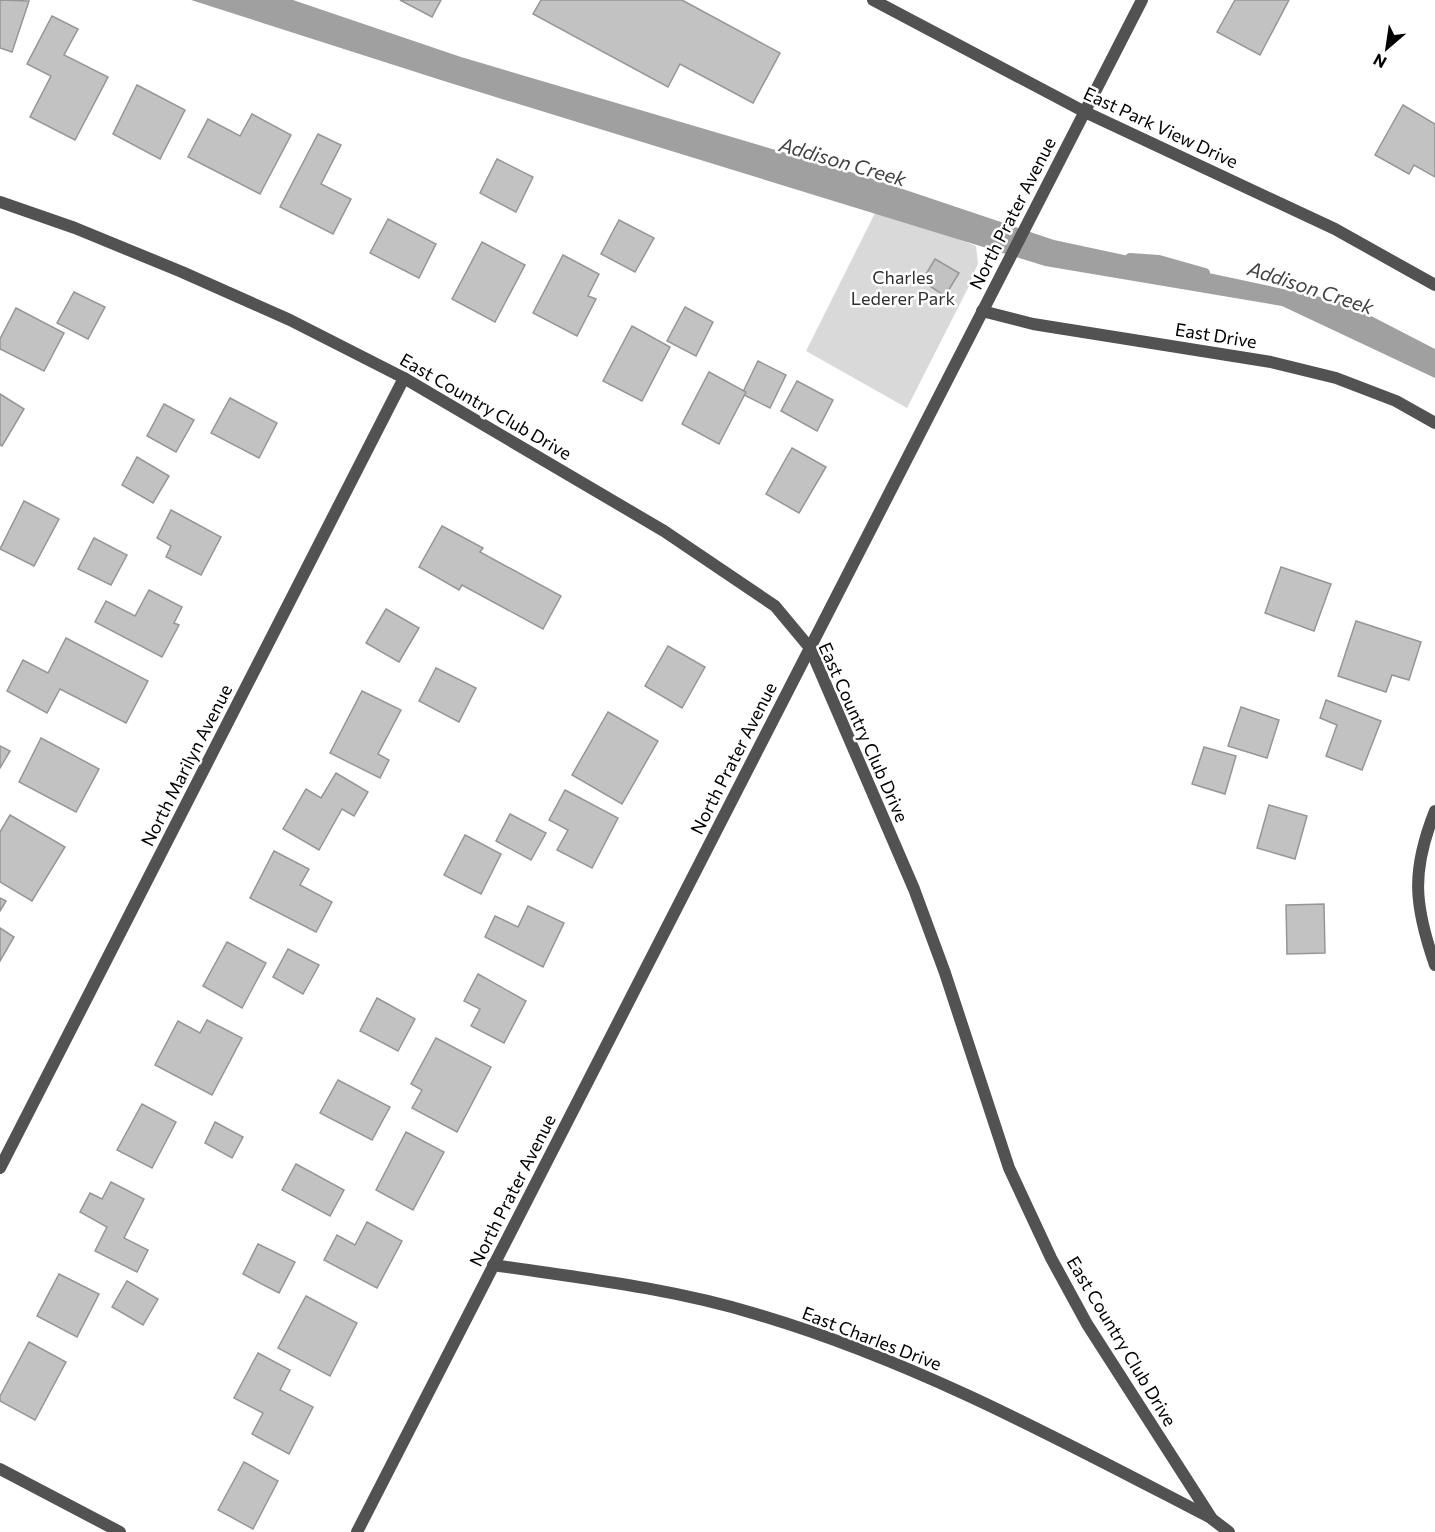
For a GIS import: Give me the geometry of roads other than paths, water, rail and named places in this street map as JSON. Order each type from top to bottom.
[{"type":"street","name":"East Park View Drive","points":[[873,0],[1085,112],[1335,229],[1435,285]]},
{"type":"street","name":"North Prater Avenue","points":[[357,1532],[1142,0]]},
{"type":"street","name":"East Country Club Drive","points":[[0,202],[75,228],[193,277],[290,320],[404,378],[664,531],[775,606],[810,648],[914,889],[945,973],[1009,1168],[1051,1258],[1087,1324],[1212,1519],[1229,1532]]},
{"type":"street","name":"East Drive","points":[[982,311],[1033,324],[1271,362],[1336,378],[1396,401],[1435,423]]},
{"type":"street","name":"North Marilyn Avenue","points":[[0,1168],[404,378]]},
{"type":"street","points":[[1435,811],[1418,864],[1417,887],[1421,920],[1435,965]]},
{"type":"street","name":"East Charles Drive","points":[[494,1265],[661,1291],[756,1314],[884,1359],[973,1399],[1212,1519]]},
{"type":"street","points":[[0,1469],[120,1532]]},
{"type":"waterway","name":"Addison Creek","points":[[1130,258],[1159,260],[1205,273]]},
{"type":"park label","name":"Charles Lederer Park","points":[[903,287]]}]
